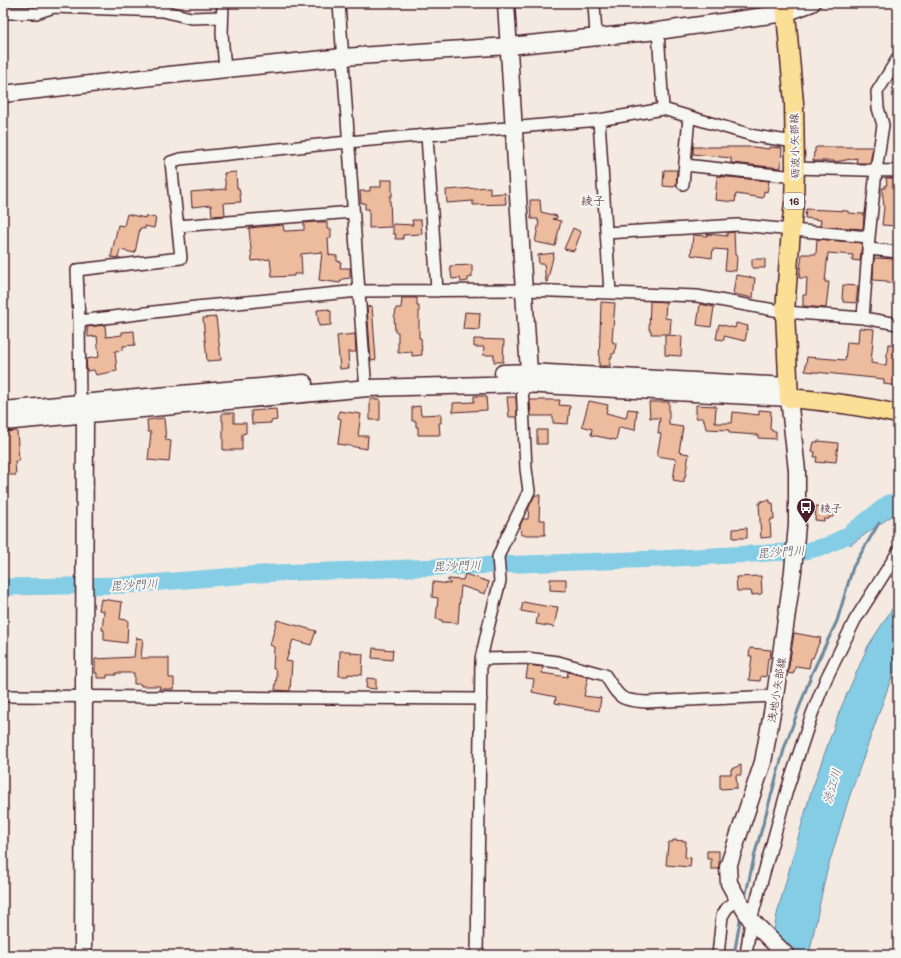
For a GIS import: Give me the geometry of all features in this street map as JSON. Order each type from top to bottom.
[{"type":"main road","name":"砺波小矢部線","points":[[785,8],[794,103],[795,142],[795,173],[785,312],[789,392]]},
{"type":"main road","points":[[789,392],[878,398],[898,402]]},
{"type":"main road","points":[[789,392],[898,414]]},
{"type":"street","points":[[223,3],[222,34],[225,69]]},
{"type":"street","points":[[339,3],[365,378]]},
{"type":"street","points":[[477,955],[481,659],[500,581],[498,557],[529,491],[526,469],[525,290],[506,3]]},
{"type":"street","points":[[594,3],[596,36]]},
{"type":"street","points":[[3,94],[225,69],[343,58],[510,46],[596,36],[658,31],[812,3]]},
{"type":"street","points":[[3,13],[36,13],[54,8],[164,11],[191,18],[222,17]]},
{"type":"street","points":[[658,31],[663,110]]},
{"type":"street","points":[[862,318],[876,171],[883,125],[878,108],[877,92],[898,58]]},
{"type":"street","points":[[83,955],[85,604],[83,409],[76,270],[182,258],[171,162],[180,160],[348,142],[599,120],[663,110],[755,136],[795,142]]},
{"type":"street","points":[[683,184],[689,117]]},
{"type":"street","points":[[599,120],[610,293]]},
{"type":"street","points":[[426,135],[437,291]]},
{"type":"street","points":[[685,165],[795,173],[898,171]]},
{"type":"street","points":[[178,226],[353,212]]},
{"type":"street","points":[[606,233],[738,225],[869,237]]},
{"type":"street","points":[[869,249],[898,252]]},
{"type":"street","points":[[79,320],[359,291],[525,290],[697,296],[785,312],[862,318],[898,324]]},
{"type":"street","points":[[3,422],[83,409],[365,378],[525,378],[789,392]]},
{"type":"street","points":[[3,410],[83,409],[525,378]]},
{"type":"street","name":"浅地小矢部線","points":[[786,955],[751,920],[729,883],[728,867],[763,762],[775,696],[794,560],[797,524],[797,471],[789,392]]},
{"type":"street","points":[[746,955],[751,920],[787,790],[812,714],[826,679],[855,620],[898,552]]},
{"type":"street","points":[[481,659],[526,658],[558,662],[605,675],[619,696],[628,701],[646,702],[775,696]]},
{"type":"street","points":[[3,696],[481,699]]},
{"type":"street","points":[[718,955],[722,916],[727,908],[738,899]]},
{"type":"water","points":[[898,496],[898,514],[893,515],[850,545],[846,528],[889,497]]},
{"type":"water","name":"渋江川","points":[[898,600],[898,666],[892,676],[848,801],[826,874],[809,955],[769,955],[778,910],[810,795],[840,710],[868,646]]},
{"type":"building","points":[[693,147],[782,148],[781,168],[731,163],[731,158],[693,154]]},
{"type":"building","points":[[873,147],[870,163],[856,163],[857,158],[835,162],[813,161],[815,148]]},
{"type":"building","points":[[664,170],[677,170],[676,186],[663,186]]},
{"type":"building","points":[[236,172],[237,188],[239,188],[241,202],[224,203],[225,215],[212,216],[211,205],[192,207],[191,192],[226,189],[224,173]]},
{"type":"building","points":[[717,176],[769,181],[767,192],[764,191],[763,198],[736,194],[735,202],[715,200]]},
{"type":"building","points":[[886,178],[898,178],[898,223],[896,226],[882,225],[884,207],[882,188],[885,188],[885,185],[887,185]]},
{"type":"building","points":[[381,180],[392,180],[392,196],[390,196],[391,227],[369,228],[369,209],[365,209],[365,203],[361,203],[360,191],[370,191],[370,187],[381,187]]},
{"type":"building","points":[[490,187],[490,194],[505,193],[506,204],[473,205],[473,201],[447,203],[446,190]]},
{"type":"building","points":[[530,200],[540,200],[541,212],[557,216],[557,218],[552,219],[561,221],[555,246],[535,242],[539,222],[538,219],[531,219]]},
{"type":"building","points":[[806,209],[848,211],[848,213],[864,214],[863,229],[820,226],[821,220],[805,218]]},
{"type":"building","points":[[127,214],[145,218],[145,216],[156,218],[154,228],[145,226],[145,229],[140,228],[135,253],[120,250],[118,258],[111,257],[118,225],[124,226]]},
{"type":"building","points":[[412,220],[421,220],[422,234],[403,235],[403,239],[395,239],[396,234],[393,234],[393,224],[413,225]]},
{"type":"building","points":[[327,222],[327,229],[331,229],[331,238],[328,238],[329,255],[337,256],[337,261],[341,262],[340,268],[350,268],[350,278],[342,279],[340,283],[319,280],[322,252],[301,254],[302,274],[294,274],[294,276],[272,277],[270,259],[252,261],[249,228],[283,225],[284,231],[304,230],[304,223]]},
{"type":"building","points":[[573,228],[581,232],[574,251],[564,249]]},
{"type":"building","points":[[734,232],[735,255],[737,256],[736,271],[725,270],[727,250],[713,249],[712,258],[691,255],[693,235],[707,236],[708,234],[727,236],[727,233]]},
{"type":"building","points":[[817,239],[862,243],[860,261],[852,260],[853,255],[828,253],[825,282],[829,282],[826,308],[803,306],[803,295],[806,295],[807,278],[799,278],[802,254],[816,254]]},
{"type":"building","points":[[554,253],[546,282],[544,264],[539,264],[538,255]]},
{"type":"building","points":[[874,258],[898,259],[898,272],[896,272],[895,283],[873,280]]},
{"type":"building","points":[[752,259],[765,259],[765,268],[752,268]]},
{"type":"building","points":[[472,265],[472,277],[468,278],[468,281],[461,282],[460,278],[452,279],[450,266]]},
{"type":"building","points":[[736,275],[755,278],[753,298],[733,294]]},
{"type":"building","points":[[843,285],[858,286],[856,303],[843,302]]},
{"type":"building","points":[[402,298],[417,298],[417,306],[419,306],[419,338],[421,338],[422,355],[412,356],[412,352],[398,353],[398,332],[395,332],[394,316],[396,308],[401,308]]},
{"type":"building","points":[[650,301],[666,302],[665,318],[671,319],[670,334],[651,334],[651,330],[649,330]]},
{"type":"building","points":[[601,302],[615,303],[612,341],[613,343],[616,343],[615,353],[612,354],[612,358],[610,358],[610,366],[599,366]]},
{"type":"building","points":[[700,304],[714,307],[711,327],[697,325]]},
{"type":"building","points":[[372,306],[376,360],[371,361],[367,307]]},
{"type":"building","points":[[329,309],[329,311],[331,311],[331,325],[319,326],[317,310]]},
{"type":"building","points":[[465,312],[480,313],[479,330],[463,329]]},
{"type":"building","points":[[216,317],[221,360],[207,361],[203,318]]},
{"type":"building","points":[[736,323],[748,326],[745,341],[724,336],[724,340],[716,339],[719,324],[735,328]]},
{"type":"building","points":[[105,325],[106,337],[122,335],[122,332],[134,331],[135,345],[123,346],[123,350],[115,351],[117,371],[96,375],[94,370],[87,371],[86,359],[99,357],[97,336],[88,337],[87,327]]},
{"type":"building","points":[[859,328],[874,329],[871,363],[886,365],[888,344],[898,345],[898,386],[884,384],[884,379],[805,371],[807,357],[845,360],[847,342],[858,343]]},
{"type":"building","points":[[355,334],[356,352],[348,352],[349,368],[340,369],[337,336]]},
{"type":"building","points":[[665,335],[682,336],[681,356],[665,355]]},
{"type":"building","points":[[474,339],[504,340],[503,362],[494,362],[494,355],[483,355],[484,347],[474,347]]},
{"type":"building","points":[[474,396],[486,396],[487,410],[453,412],[453,403],[474,402]]},
{"type":"building","points":[[507,397],[516,397],[517,417],[509,417]]},
{"type":"building","points":[[370,399],[380,399],[380,420],[370,420]]},
{"type":"building","points":[[530,400],[560,400],[559,405],[570,406],[568,424],[553,423],[553,416],[531,416]]},
{"type":"building","points":[[589,401],[608,405],[606,413],[626,418],[628,409],[637,410],[635,430],[619,427],[616,440],[591,435],[592,429],[582,426]]},
{"type":"building","points":[[649,402],[669,402],[669,425],[683,427],[679,452],[689,454],[684,482],[673,480],[676,459],[657,456],[661,434],[658,433],[660,418],[650,418]]},
{"type":"building","points":[[696,405],[716,406],[715,423],[732,423],[733,412],[759,415],[759,410],[771,411],[770,429],[772,431],[776,431],[776,439],[758,438],[758,435],[729,433],[729,430],[706,429],[703,418],[696,418]]},
{"type":"building","points":[[420,406],[421,415],[441,414],[441,423],[439,423],[440,435],[418,435],[416,421],[412,421],[412,407]]},
{"type":"building","points":[[276,409],[277,420],[271,421],[271,423],[252,424],[251,411]]},
{"type":"building","points":[[339,411],[361,414],[358,436],[368,436],[367,449],[338,444],[341,419],[338,418]]},
{"type":"building","points":[[222,413],[234,413],[234,423],[246,423],[246,433],[242,434],[242,450],[223,450]]},
{"type":"building","points":[[164,418],[166,440],[171,441],[169,462],[148,460],[151,432],[148,432],[147,420]]},
{"type":"building","points":[[537,430],[547,430],[547,444],[537,444]]},
{"type":"building","points":[[17,431],[19,461],[15,461],[16,475],[3,475],[3,432]]},
{"type":"building","points":[[814,442],[838,443],[836,462],[816,462],[817,457],[814,457],[815,452],[812,451]]},
{"type":"building","points":[[535,495],[540,495],[539,520],[545,520],[545,535],[521,535],[520,526],[523,519],[528,519],[529,507]]},
{"type":"building","points":[[770,500],[770,503],[773,503],[774,519],[771,519],[770,521],[771,537],[761,538],[759,503],[761,503],[761,501]]},
{"type":"building","points":[[816,506],[834,507],[833,517],[824,519],[824,521],[815,520]]},
{"type":"building","points":[[747,528],[747,538],[733,538],[733,529]]},
{"type":"building","points":[[465,574],[489,582],[485,594],[461,586],[458,623],[442,622],[442,620],[436,619],[438,598],[432,597],[433,582],[450,584],[448,579],[463,580]]},
{"type":"building","points":[[761,576],[761,594],[752,595],[751,591],[737,591],[736,577]]},
{"type":"building","points":[[550,579],[566,579],[566,591],[550,590]]},
{"type":"building","points":[[101,599],[122,602],[120,619],[128,620],[127,643],[104,640],[104,630],[102,630],[104,611],[99,610]]},
{"type":"building","points":[[523,602],[558,607],[554,627],[536,624],[538,614],[521,611]]},
{"type":"building","points":[[277,620],[316,631],[311,645],[293,640],[286,661],[292,662],[290,691],[275,690],[277,675],[275,669],[273,669],[274,647],[270,645]]},
{"type":"building","points":[[794,633],[821,638],[813,658],[811,658],[809,668],[796,666],[793,674],[788,673]]},
{"type":"building","points":[[136,638],[143,639],[141,658],[169,658],[169,678],[174,678],[174,689],[159,689],[160,686],[141,686],[141,684],[134,684],[134,673],[116,673],[116,675],[107,675],[107,678],[97,678],[97,673],[95,673],[95,659],[134,657]]},
{"type":"building","points":[[373,648],[393,650],[392,660],[372,658]]},
{"type":"building","points":[[750,648],[771,650],[770,658],[768,658],[766,677],[761,676],[760,681],[749,680],[752,656],[749,656]]},
{"type":"building","points":[[340,651],[351,651],[351,653],[363,654],[362,675],[348,674],[348,676],[339,676]]},
{"type":"building","points":[[528,665],[543,667],[542,673],[567,677],[568,672],[588,677],[584,696],[601,698],[599,711],[555,703],[556,697],[532,692],[534,679],[526,678]]},
{"type":"building","points":[[367,678],[376,679],[376,689],[366,688]]},
{"type":"building","points":[[741,765],[741,775],[736,775],[737,788],[720,789],[720,774],[731,774],[731,769]]},
{"type":"building","points":[[673,840],[686,841],[685,857],[691,858],[690,867],[666,865],[668,844],[669,842],[673,842]]},
{"type":"building","points":[[707,851],[719,851],[719,869],[711,869],[711,859],[707,859]]},
{"type":"waterway","name":"毘沙門川","points":[[3,587],[125,585],[274,573],[658,559],[805,551],[826,546],[848,535],[889,503],[898,502]]},
{"type":"waterway","points":[[745,898],[755,853],[785,746],[812,673],[837,621],[853,567],[879,523]]},
{"type":"waterway","points":[[734,955],[741,915]]},
{"type":"place","name":"綾子","points":[[806,524]]},
{"type":"district","name":"綾子","points":[[593,200]]}]
